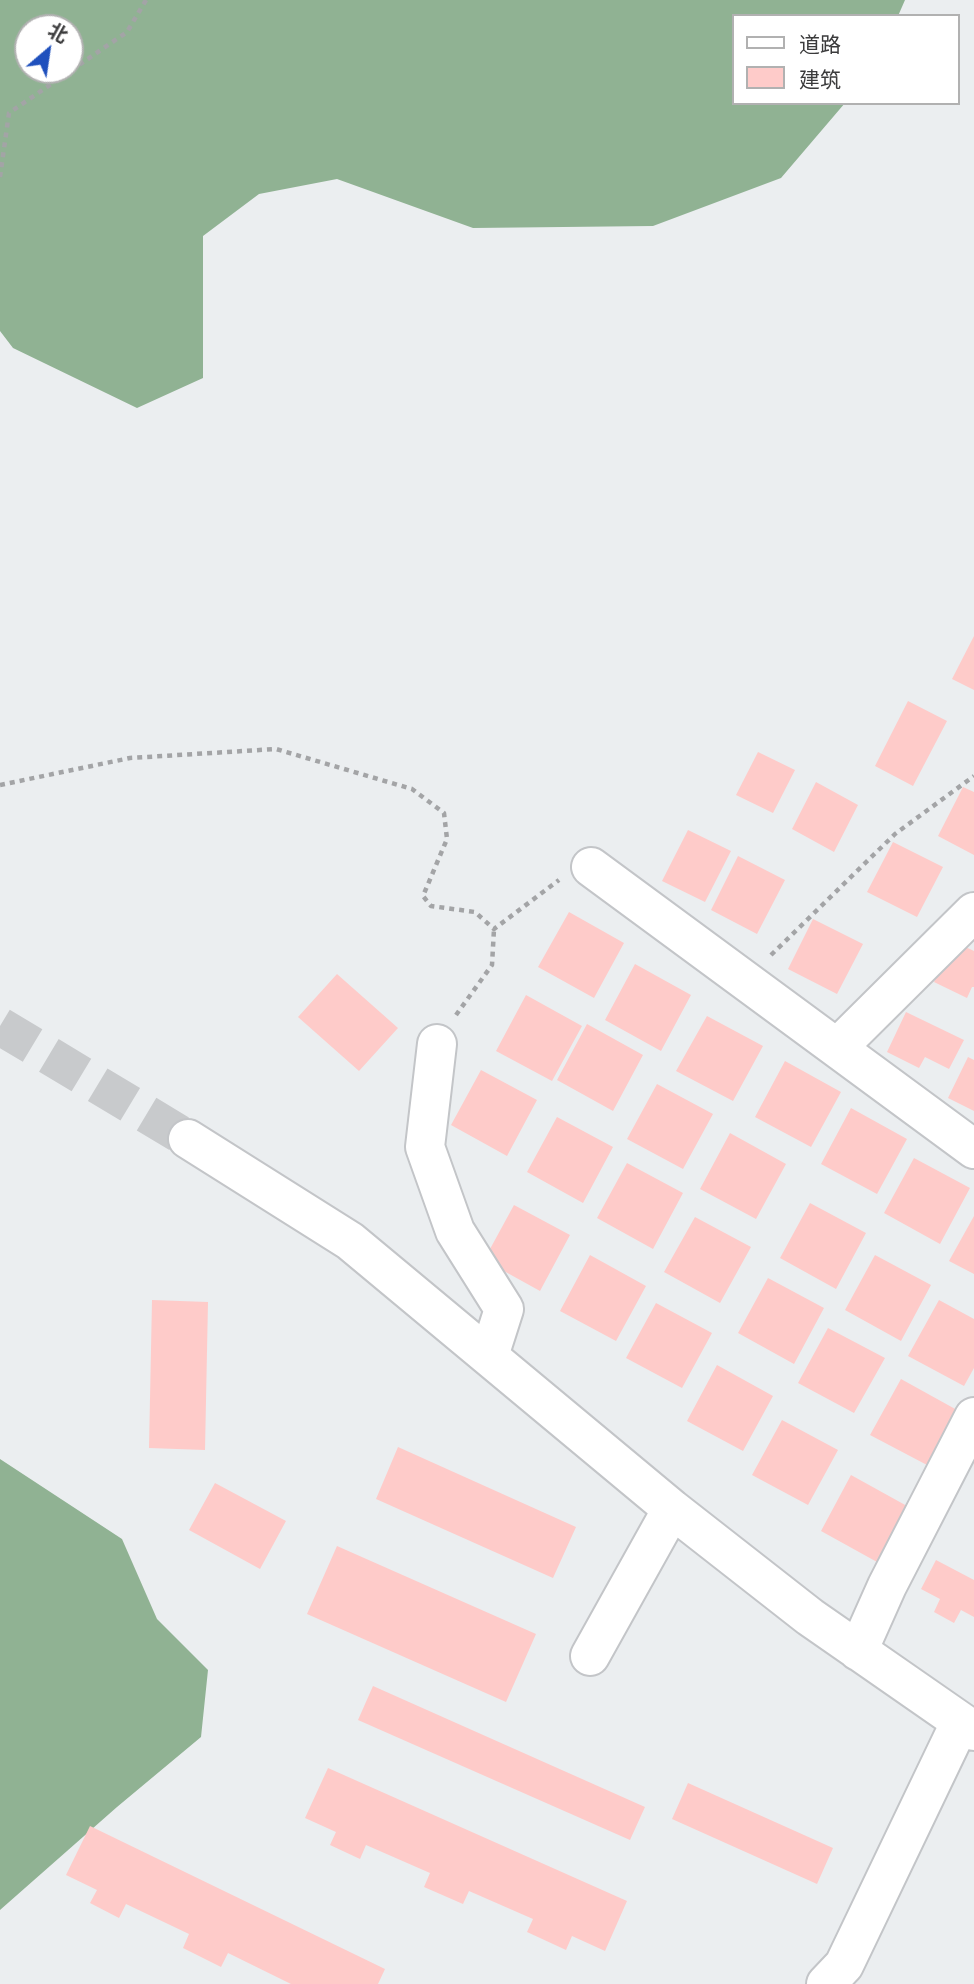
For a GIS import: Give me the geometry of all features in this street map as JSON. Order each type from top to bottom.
[{"type":"street","points":[[592,867],[974,1149]]},
{"type":"street","points":[[837,1048],[974,912]]},
{"type":"street","points":[[437,1044],[425,1147],[455,1231],[504,1309],[489,1356]]},
{"type":"street","points":[[188,1139],[350,1241],[672,1509],[810,1617],[967,1727],[844,1965],[826,1984]]},
{"type":"street","points":[[858,1651],[887,1586],[974,1417]]},
{"type":"street","points":[[590,1656],[672,1509]]},
{"type":"path","points":[[0,177],[9,113],[127,32],[146,0]]},
{"type":"path","points":[[0,785],[130,758],[276,749],[412,789],[443,813],[447,839],[423,896],[430,906],[475,912],[494,929]]},
{"type":"path","points":[[746,980],[895,834],[974,776]]},
{"type":"path","points":[[494,929],[569,873],[592,867]]},
{"type":"path","points":[[437,1044],[492,965],[494,929]]},
{"type":"green space","points":[[0,0],[905,0],[899,14],[732,14],[732,105],[843,105],[781,178],[653,226],[473,228],[337,179],[259,194],[203,236],[203,378],[137,408],[13,348],[0,331]]},
{"type":"green space","points":[[0,1459],[122,1539],[157,1619],[208,1670],[201,1737],[0,1910]]},
{"type":"building","points":[[974,636],[974,690],[952,679]]},
{"type":"building","points":[[908,701],[947,721],[913,786],[875,766]]},
{"type":"building","points":[[758,752],[795,770],[773,813],[736,795]]},
{"type":"building","points":[[816,782],[858,805],[834,852],[792,829]]},
{"type":"building","points":[[963,787],[974,792],[974,855],[938,836]]},
{"type":"building","points":[[688,830],[731,851],[705,902],[662,881]]},
{"type":"building","points":[[893,842],[943,867],[917,917],[867,892]]},
{"type":"building","points":[[738,856],[785,880],[757,934],[711,910]]},
{"type":"building","points":[[569,912],[624,943],[594,998],[538,967]]},
{"type":"building","points":[[813,919],[863,944],[837,994],[788,969]]},
{"type":"building","points":[[953,941],[974,951],[974,987],[967,998],[934,982]]},
{"type":"building","points":[[635,964],[691,995],[661,1051],[605,1020]]},
{"type":"building","points":[[337,974],[398,1028],[359,1071],[298,1017]]},
{"type":"building","points":[[526,995],[582,1026],[552,1081],[496,1051]]},
{"type":"building","points":[[906,1012],[964,1040],[949,1069],[925,1057],[919,1068],[887,1052]]},
{"type":"building","points":[[707,1016],[763,1046],[733,1101],[676,1071]]},
{"type":"building","points":[[587,1024],[643,1055],[613,1111],[557,1080]]},
{"type":"building","points":[[968,1057],[974,1060],[974,1111],[948,1098]]},
{"type":"building","points":[[785,1061],[841,1092],[811,1147],[755,1117]]},
{"type":"building","points":[[481,1070],[537,1100],[507,1156],[451,1125]]},
{"type":"building","points":[[657,1084],[713,1114],[683,1169],[627,1139]]},
{"type":"building","points":[[851,1108],[907,1139],[877,1194],[821,1164]]},
{"type":"building","points":[[557,1117],[613,1147],[583,1203],[527,1172]]},
{"type":"building","points":[[730,1133],[786,1164],[756,1219],[700,1189]]},
{"type":"building","points":[[914,1158],[970,1188],[940,1244],[884,1213]]},
{"type":"building","points":[[627,1163],[683,1193],[653,1249],[597,1218]]},
{"type":"building","points":[[810,1203],[866,1233],[836,1289],[780,1258]]},
{"type":"building","points":[[514,1205],[570,1235],[540,1291],[484,1260]]},
{"type":"building","points":[[974,1216],[974,1274],[949,1261]]},
{"type":"building","points":[[695,1217],[751,1247],[720,1303],[664,1272]]},
{"type":"building","points":[[590,1255],[646,1286],[616,1341],[560,1311]]},
{"type":"building","points":[[875,1255],[931,1285],[901,1341],[845,1310]]},
{"type":"building","points":[[768,1278],[824,1308],[794,1364],[738,1333]]},
{"type":"building","points":[[152,1300],[208,1302],[205,1450],[149,1448]]},
{"type":"building","points":[[939,1300],[974,1319],[974,1368],[964,1386],[908,1356]]},
{"type":"building","points":[[656,1303],[712,1333],[682,1388],[626,1358]]},
{"type":"building","points":[[828,1328],[885,1358],[854,1413],[798,1383]]},
{"type":"building","points":[[717,1365],[773,1396],[743,1451],[687,1421]]},
{"type":"building","points":[[901,1379],[957,1410],[927,1465],[870,1435]]},
{"type":"building","points":[[782,1420],[838,1450],[808,1505],[752,1475]]},
{"type":"building","points":[[398,1447],[576,1527],[553,1578],[376,1499]]},
{"type":"building","points":[[851,1475],[907,1506],[877,1562],[821,1531]]},
{"type":"building","points":[[215,1483],[286,1521],[260,1569],[189,1530]]},
{"type":"building","points":[[337,1546],[536,1634],[506,1702],[307,1614]]},
{"type":"building","points":[[936,1560],[974,1580],[974,1617],[961,1610],[954,1623],[934,1612],[940,1599],[921,1589]]},
{"type":"building","points":[[373,1686],[645,1807],[630,1840],[358,1720]]},
{"type":"building","points":[[328,1768],[627,1901],[605,1951],[572,1936],[566,1950],[527,1932],[533,1919],[469,1891],[463,1904],[424,1887],[430,1873],[366,1845],[360,1859],[330,1845],[336,1832],[305,1818]]},
{"type":"building","points":[[688,1783],[833,1848],[817,1884],[672,1819]]},
{"type":"building","points":[[90,1826],[385,1969],[378,1984],[291,1984],[228,1953],[221,1967],[183,1948],[189,1934],[126,1904],[119,1918],[90,1903],[97,1890],[66,1875]]},
{"type":"tunnel","points":[[0,1026],[188,1139]]}]
